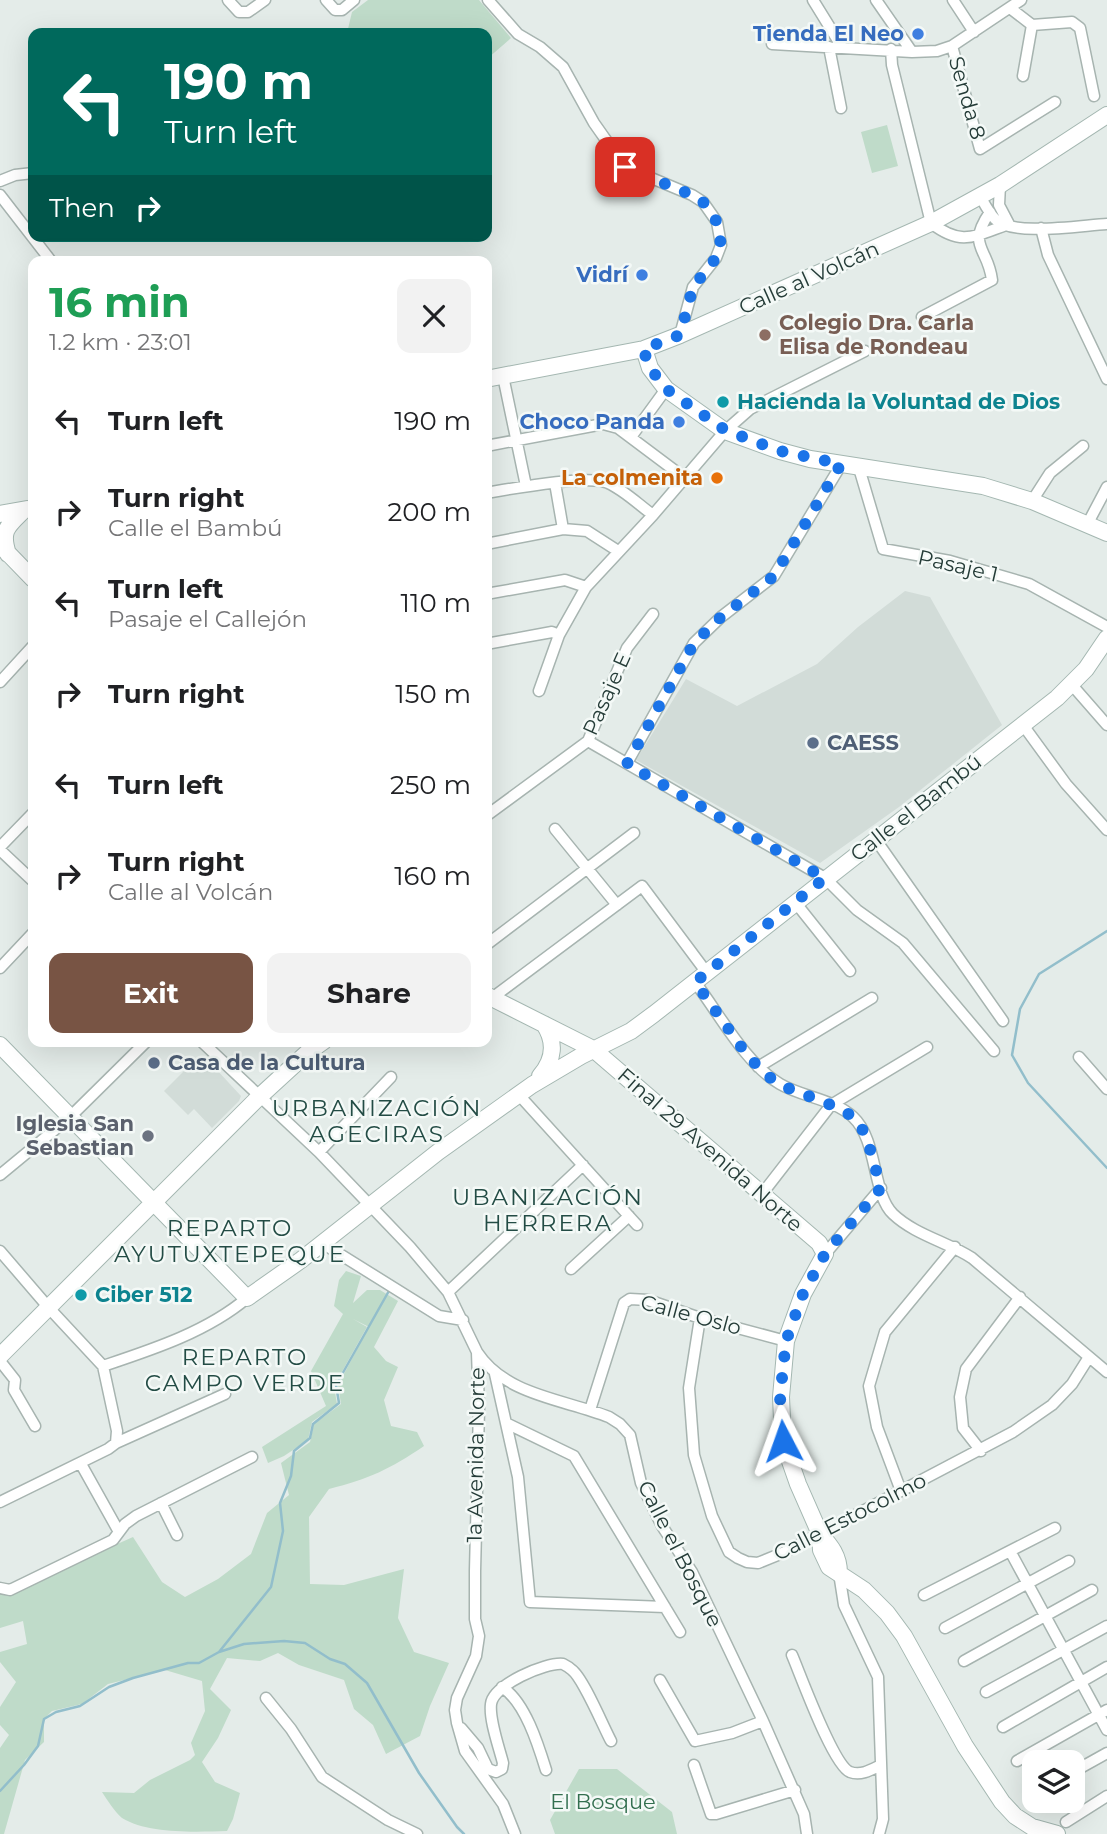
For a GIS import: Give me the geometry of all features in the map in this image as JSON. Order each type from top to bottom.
[{"type":"street","points":[[229,0],[239,12],[248,12],[265,0]]},
{"type":"street","points":[[326,0],[335,10],[342,10],[354,0]]},
{"type":"street","points":[[488,0],[518,34],[540,47],[563,66],[594,122],[625,167],[692,195],[703,202],[717,222],[721,245],[716,258],[693,287],[680,335]]},
{"type":"street","points":[[813,0],[842,47]]},
{"type":"street","points":[[876,0],[912,52]]},
{"type":"street","points":[[953,0],[974,32]]},
{"type":"street","points":[[772,44],[937,51],[953,46],[1021,0]]},
{"type":"street","points":[[1010,8],[1032,25],[1072,23],[1080,28],[1094,96]]},
{"type":"street","points":[[1023,76],[1032,25]]},
{"type":"street","name":"Senda 8","points":[[953,46],[980,149],[1055,102]]},
{"type":"street","points":[[829,47],[841,108]]},
{"type":"street","points":[[891,50],[891,65],[931,223],[947,236],[955,238],[978,235],[1008,226],[1041,228],[1107,224]]},
{"type":"street","name":"Calle al Volcán","points":[[495,377],[643,349],[680,335],[931,223],[1000,185],[1107,115]]},
{"type":"street","points":[[0,181],[28,174]]},
{"type":"street","points":[[1000,185],[999,205],[1008,226]]},
{"type":"street","points":[[0,195],[28,231]]},
{"type":"street","points":[[980,196],[996,220],[1008,226]]},
{"type":"street","points":[[922,317],[992,280],[978,235],[981,224],[990,212]]},
{"type":"street","points":[[1041,228],[1048,255],[1107,379]]},
{"type":"street","points":[[36,242],[47,256]]},
{"type":"street","points":[[643,349],[650,368],[666,389],[725,430],[780,451],[859,468],[983,486],[1032,501],[1107,533]]},
{"type":"street","points":[[539,691],[559,635],[586,587],[685,479],[725,430],[750,410],[865,351]]},
{"type":"street","points":[[495,377],[516,440],[526,486]]},
{"type":"street","points":[[631,437],[666,389]]},
{"type":"street","points":[[492,445],[603,424],[618,428],[685,479]]},
{"type":"street","points":[[1032,501],[1050,473],[1083,446]]},
{"type":"street","points":[[627,764],[694,643],[721,617],[774,576],[841,464]]},
{"type":"street","name":"Pasaje 1","points":[[859,468],[883,549],[950,561],[1029,584],[1107,627]]},
{"type":"street","points":[[492,492],[592,479],[607,482],[653,515]]},
{"type":"street","points":[[555,484],[563,529]]},
{"type":"street","points":[[1088,523],[1107,487]]},
{"type":"street","points":[[0,514],[28,509]]},
{"type":"street","points":[[28,510],[4,531],[3,541],[4,549],[28,574]]},
{"type":"street","points":[[492,543],[563,529],[587,531],[618,551]]},
{"type":"street","points":[[492,593],[565,580],[586,587]]},
{"type":"street","name":"Pasaje E","points":[[492,812],[588,741],[627,648],[653,614]]},
{"type":"street","points":[[492,643],[552,632],[559,635]]},
{"type":"street","name":"Calle el Bambú","points":[[247,1298],[322,1243],[369,1204],[525,1090],[593,1049],[631,1031],[701,978],[1072,685],[1107,638]]},
{"type":"street","points":[[0,682],[28,651]]},
{"type":"street","points":[[1072,685],[1107,725]]},
{"type":"street","points":[[1023,724],[1066,784],[1107,830]]},
{"type":"street","points":[[588,741],[825,878],[857,910],[903,943],[994,1051]]},
{"type":"street","points":[[28,818],[0,848],[28,876]]},
{"type":"street","points":[[555,829],[617,905]]},
{"type":"street","points":[[492,940],[634,833]]},
{"type":"street","points":[[876,840],[1003,1021]]},
{"type":"street","points":[[492,995],[642,886],[758,1067],[783,1086],[854,1117],[863,1129],[888,1208],[918,1231],[955,1247],[1020,1297],[1107,1372]]},
{"type":"street","points":[[795,902],[850,971]]},
{"type":"street","points":[[0,968],[28,938]]},
{"type":"street","name":"Final 29 Avenida Norte","points":[[492,998],[593,1049],[818,1243],[825,1254]]},
{"type":"street","points":[[758,1067],[872,998]]},
{"type":"street","points":[[544,1024],[549,1032],[552,1057],[550,1066],[525,1090],[583,1165],[633,1220],[571,1269]]},
{"type":"street","points":[[0,1045],[247,1298],[208,1324],[144,1353],[103,1366]]},
{"type":"street","points":[[0,1175],[69,1118],[141,1047]]},
{"type":"street","name":"1a Avenida Norte","points":[[207,1047],[320,1152],[410,1247],[448,1292],[477,1352],[479,1408],[475,1619],[479,1636],[477,1656],[457,1698],[457,1723],[465,1751],[503,1804],[514,1825],[515,1834]]},
{"type":"street","points":[[35,1426],[14,1390],[15,1380],[0,1358],[259,1097],[316,1047]]},
{"type":"street","points":[[762,1194],[831,1105],[927,1047]]},
{"type":"street","points":[[1079,1057],[1107,1090]]},
{"type":"street","points":[[320,1152],[391,1077]]},
{"type":"street","points":[[448,1292],[583,1165]]},
{"type":"street","points":[[881,1188],[825,1254],[803,1294],[786,1341],[780,1397],[783,1441],[820,1534],[821,1550],[829,1567],[864,1590],[887,1613],[904,1636],[965,1746],[1002,1802],[1015,1816],[1032,1827],[1061,1828],[1107,1796]]},
{"type":"street","points":[[322,1243],[439,1316],[463,1320]]},
{"type":"street","points":[[901,1491],[877,1427],[869,1386],[885,1332],[955,1247]]},
{"type":"street","points":[[0,1251],[103,1366],[117,1431],[116,1443]]},
{"type":"street","points":[[981,1451],[963,1427],[960,1397],[966,1369],[1020,1297]]},
{"type":"street","name":"Calle Oslo","points":[[590,1410],[624,1303],[630,1299],[648,1300],[700,1318],[786,1341]]},
{"type":"street","name":"Calle Estocolmo","points":[[700,1318],[690,1388],[694,1455],[712,1516],[729,1552],[747,1562],[758,1563],[785,1552],[1013,1432],[1052,1405],[1072,1384],[1089,1357]]},
{"type":"street","name":"Calle el Bosque","points":[[477,1352],[495,1374],[523,1390],[590,1410],[620,1424],[630,1435],[641,1483],[662,1526],[692,1572],[763,1721],[795,1790],[804,1814],[807,1834]]},
{"type":"street","points":[[495,1374],[518,1477],[530,1602],[665,1606]]},
{"type":"street","points":[[0,1502],[81,1464],[116,1443],[225,1394]]},
{"type":"street","points":[[508,1424],[574,1456],[680,1632]]},
{"type":"street","points":[[0,1588],[10,1590],[113,1540],[125,1524],[136,1516],[253,1457]]},
{"type":"street","points":[[81,1464],[120,1532]]},
{"type":"street","points":[[161,1503],[177,1535]]},
{"type":"street","points":[[924,1595],[1055,1528]]},
{"type":"street","points":[[1010,1551],[1081,1682],[1103,1712],[1107,1730]]},
{"type":"street","points":[[945,1628],[1069,1560]]},
{"type":"street","points":[[839,1573],[844,1605],[878,1678],[883,1819],[880,1834]]},
{"type":"street","points":[[964,1661],[1092,1590]]},
{"type":"street","points":[[986,1692],[1107,1626]]},
{"type":"street","points":[[792,1656],[834,1754],[846,1770],[857,1774],[881,1765]]},
{"type":"street","points":[[457,1723],[478,1748],[488,1769],[496,1772],[502,1769],[491,1703],[493,1696],[502,1687],[547,1666],[564,1664],[576,1672],[611,1741]]},
{"type":"street","points":[[1003,1727],[1107,1667]]},
{"type":"street","points":[[660,1680],[695,1741],[763,1721]]},
{"type":"street","points":[[502,1687],[511,1692],[536,1737],[546,1770]]},
{"type":"street","points":[[266,1698],[291,1729],[322,1777],[417,1834]]},
{"type":"street","points":[[1017,1760],[1103,1712]]},
{"type":"street","points":[[1085,1765],[1107,1753]]},
{"type":"street","points":[[694,1765],[711,1814],[795,1790]]},
{"type":"shaded area","name":"CAESS","points":[[905,591],[930,597],[1002,725],[899,807],[820,863],[636,760],[686,679],[737,706],[817,664],[858,627]]},
{"type":"shaded area","points":[[204,1056],[241,1096],[212,1128],[194,1109],[188,1115],[164,1091]]},
{"type":"green space","points":[[368,0],[479,0],[511,38],[492,55],[492,28],[348,28],[352,12]]},
{"type":"green space","points":[[887,125],[898,166],[872,173],[861,132]]},
{"type":"green space","points":[[346,1271],[361,1276],[353,1303],[367,1290],[380,1290],[398,1301],[374,1347],[386,1361],[398,1367],[384,1400],[391,1426],[417,1432],[424,1446],[379,1472],[329,1489],[309,1517],[310,1584],[344,1585],[404,1569],[398,1618],[414,1652],[449,1663],[420,1736],[386,1754],[373,1725],[354,1709],[344,1680],[299,1665],[278,1653],[260,1661],[227,1658],[210,1689],[231,1710],[218,1738],[202,1762],[215,1782],[240,1793],[233,1819],[227,1831],[172,1831],[145,1827],[122,1818],[102,1792],[134,1793],[150,1780],[195,1755],[191,1743],[205,1711],[202,1681],[165,1670],[108,1684],[82,1704],[52,1711],[44,1719],[44,1742],[25,1760],[4,1834],[0,1834],[0,1748],[9,1735],[0,1725],[0,1707],[16,1682],[0,1662],[0,1652],[27,1644],[23,1621],[0,1628],[0,1590],[68,1566],[133,1537],[162,1582],[185,1597],[218,1579],[251,1554],[267,1513],[289,1495],[281,1463],[310,1442],[314,1424],[341,1404],[338,1385],[369,1327],[353,1319],[367,1327],[334,1386],[337,1404],[312,1422],[308,1440],[268,1463],[262,1447],[326,1406],[311,1371],[343,1314],[334,1306],[339,1280]]},
{"type":"green space","name":"El Bosque","points":[[579,1769],[617,1769],[672,1812],[677,1834],[555,1834],[550,1820]]},
{"type":"waterway","points":[[1107,931],[1039,974],[1020,1009],[1012,1055],[1028,1083],[1107,1168]]},
{"type":"waterway","points":[[219,1652],[271,1587],[283,1531],[280,1503],[291,1476],[294,1451],[310,1438],[313,1424],[339,1403],[336,1385],[390,1289]]},
{"type":"waterway","points":[[0,1791],[38,1746],[44,1719],[56,1712],[80,1706],[109,1687],[133,1678],[188,1663],[199,1663],[219,1652],[244,1644],[284,1641],[305,1643],[330,1659],[345,1664],[367,1683],[419,1773],[464,1834]]},
{"type":"place","name":"Tienda El Neo","points":[[918,34]]},
{"type":"place","name":"Vidrí","points":[[642,275]]},
{"type":"place","name":"Colegio Dra. Carla Elisa de Rondeau","points":[[765,335]]},
{"type":"place","name":"Hacienda la Voluntad de Dios","points":[[723,402]]},
{"type":"place","name":"Choco Panda","points":[[679,422]]},
{"type":"place","name":"La colmenita","points":[[717,478]]},
{"type":"place","name":"CAESS","points":[[813,743]]},
{"type":"place","name":"Casa de la Cultura","points":[[154,1063]]},
{"type":"place","name":"Iglesia San Sebastian","points":[[148,1136]]},
{"type":"place","name":"Ciber 512","points":[[81,1295]]},
{"type":"district","name":"URBANIZACIÓN AGECIRAS","points":[[377,1121]]},
{"type":"district","name":"UBANIZACIÓN HERRERA","points":[[548,1210]]},
{"type":"district","name":"REPARTO AYUTUXTEPEQUE","points":[[230,1241]]},
{"type":"district","name":"REPARTO CAMPO VERDE","points":[[245,1370]]},
{"type":"route","points":[[625,167],[703,202],[717,222],[721,245],[716,258],[693,287],[680,335],[643,349],[650,368],[666,389],[725,430],[780,451],[841,464],[774,576],[721,617],[694,643],[627,764],[825,878],[695,982],[747,1055],[766,1075],[783,1086],[854,1117],[866,1135],[881,1188],[825,1254],[803,1294],[786,1341],[780,1397],[783,1441]]}]
